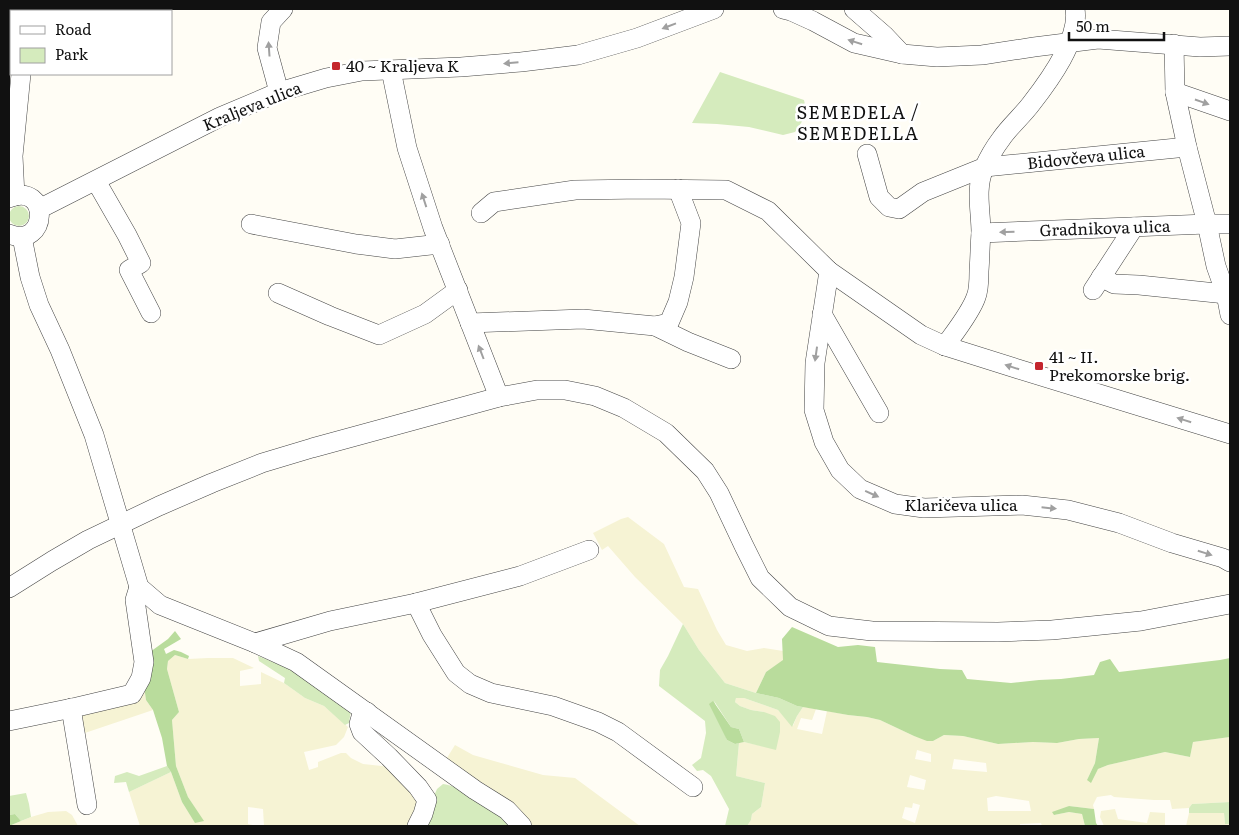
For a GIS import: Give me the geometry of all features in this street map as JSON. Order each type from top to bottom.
[{"type":"street","points":[[279,92],[268,48],[271,22],[283,9]]},
{"type":"street","name":"Kraljeva ulica","points":[[39,210],[220,117],[279,92],[326,78],[362,71],[461,67],[578,55],[637,38],[714,9]]},
{"type":"street","points":[[783,9],[813,21],[854,43],[902,54],[937,57],[982,55],[1098,39],[1200,47],[1230,46]]},
{"type":"street","points":[[854,9],[878,29],[902,54]]},
{"type":"street","points":[[945,346],[976,297],[979,277],[980,180],[985,167],[1001,139],[1031,104],[1048,80],[1069,42],[1074,28],[1075,9]]},
{"type":"street","points":[[1174,44],[1175,92],[1216,266],[1226,294],[1230,315]]},
{"type":"street","points":[[391,70],[406,148],[433,228],[499,397]]},
{"type":"street","points":[[21,75],[12,197],[24,195],[31,198],[37,204],[40,217],[39,224],[32,233],[15,236],[39,305],[60,350],[94,435],[139,586],[160,605],[255,643],[296,662],[475,790],[506,810],[522,826]]},
{"type":"street","points":[[1175,92],[1230,111]]},
{"type":"street","name":"Bidovčeva ulica","points":[[867,154],[880,197],[889,206],[899,209],[923,192],[985,167],[1187,147]]},
{"type":"street","points":[[96,181],[141,263],[129,270],[151,313]]},
{"type":"street","points":[[470,323],[583,319],[655,326],[669,324],[678,302],[684,277],[691,224],[678,189]]},
{"type":"street","points":[[481,213],[494,202],[575,190],[726,190],[768,211],[829,271],[921,335],[945,346],[1230,434]]},
{"type":"street","points":[[251,224],[356,244],[395,249],[440,244]]},
{"type":"street","name":"Gradnikova ulica","points":[[980,233],[1230,224]]},
{"type":"street","points":[[1134,226],[1097,283],[1139,285],[1226,294]]},
{"type":"street","name":"Klaričeva ulica","points":[[829,271],[815,363],[814,410],[824,442],[840,470],[860,489],[895,504],[924,508],[1022,505],[1068,510],[1119,523],[1230,562]]},
{"type":"street","points":[[278,293],[379,335],[425,314],[458,290]]},
{"type":"street","points":[[822,314],[879,413]]},
{"type":"street","points":[[655,326],[688,342],[732,359]]},
{"type":"street","points":[[9,588],[88,540],[120,524],[262,463],[499,397],[537,390],[565,390],[595,396],[624,408],[666,434],[705,471],[719,493],[760,578],[790,606],[829,626],[872,631],[998,632],[1052,630],[1141,621],[1230,604]]},
{"type":"street","points":[[255,643],[330,621],[416,603],[520,576],[588,550]]},
{"type":"street","points":[[9,721],[132,694],[141,678],[144,662],[135,600],[139,586]]},
{"type":"street","points":[[416,603],[432,635],[456,673],[470,684],[491,693],[553,706],[598,722],[618,732],[692,787]]},
{"type":"street","points":[[71,708],[87,805]]},
{"type":"street","points":[[367,712],[361,717],[359,724],[362,732],[418,787],[427,800],[417,826]]},
{"type":"shaded area","points":[[628,517],[664,544],[684,587],[698,589],[726,645],[747,651],[764,648],[783,651],[783,661],[766,672],[756,693],[725,683],[699,650],[683,624],[635,577],[608,546],[602,550],[593,533]]},
{"type":"shaded area","points":[[175,655],[188,659],[233,658],[254,668],[240,671],[240,686],[261,684],[261,672],[284,683],[305,698],[324,706],[348,727],[344,737],[336,745],[304,752],[309,770],[318,767],[318,762],[341,753],[346,753],[363,764],[392,768],[418,799],[412,826],[264,826],[263,809],[248,807],[248,824],[257,826],[140,826],[129,792],[171,772],[182,802],[195,822],[203,821],[188,797],[176,766],[172,720],[179,712],[167,669],[168,661]]},
{"type":"shaded area","points":[[144,686],[146,700],[153,710],[76,736],[81,708]]},
{"type":"shaded area","points":[[736,697],[744,698],[778,710],[793,726],[803,707],[816,709],[812,720],[801,718],[797,729],[822,734],[827,711],[880,720],[914,736],[933,741],[944,735],[963,736],[998,744],[1057,743],[1099,738],[1095,763],[1087,780],[1098,769],[1108,765],[1165,752],[1190,757],[1193,742],[1230,737],[1230,802],[1192,804],[1189,808],[1172,809],[1170,800],[1114,797],[1111,795],[1097,797],[1093,805],[1094,809],[1069,806],[1054,815],[1069,812],[1082,814],[1085,826],[1042,826],[1041,823],[1020,824],[1020,826],[747,826],[752,814],[761,807],[765,783],[736,776],[739,743],[744,742],[776,749],[764,712],[751,710],[735,702]],"holes":[[[917,750],[931,754],[931,762],[915,759]],[[954,759],[986,763],[987,772],[952,769]],[[910,775],[926,780],[924,790],[907,787]],[[996,796],[1029,801],[1031,811],[988,811],[987,798]],[[913,803],[920,805],[915,823],[902,818],[905,807],[912,808]]]},
{"type":"shaded area","points":[[455,745],[473,755],[543,775],[575,778],[640,826],[533,826],[524,816],[489,787],[445,761]]},
{"type":"shaded area","points":[[1115,809],[1118,819],[1147,823],[1150,812],[1165,813],[1165,826],[1104,826],[1100,817],[1101,811]]},
{"type":"shaded area","points":[[66,811],[72,815],[78,826],[9,826],[48,812]]},
{"type":"shaded area","points":[[1189,813],[1224,813],[1225,824],[1230,824],[1230,826],[1186,826]]},
{"type":"green space","points":[[720,72],[804,100],[807,114],[795,132],[783,135],[749,127],[692,123]]},
{"type":"green space","points":[[19,206],[26,209],[29,216],[26,223],[19,226],[12,223],[9,216],[12,209]]},
{"type":"green space","points":[[683,624],[699,650],[725,683],[779,698],[803,707],[792,727],[778,710],[744,698],[736,698],[735,702],[740,706],[775,716],[780,722],[776,750],[744,742],[739,729],[731,727],[714,701],[727,740],[735,744],[739,743],[736,776],[765,783],[761,807],[752,814],[747,826],[725,826],[729,809],[711,776],[703,770],[697,771],[692,765],[701,758],[706,733],[705,721],[659,686],[660,670]]},
{"type":"green space","points":[[792,627],[838,647],[858,645],[875,647],[877,662],[962,670],[967,679],[1011,683],[1094,675],[1100,662],[1110,659],[1119,672],[1230,658],[1230,737],[1193,742],[1190,757],[1165,752],[1108,765],[1098,769],[1091,783],[1087,780],[1095,763],[1099,738],[1057,743],[998,744],[963,736],[944,735],[933,741],[927,741],[880,720],[797,706],[779,698],[756,693],[766,672],[783,660],[782,639]]},
{"type":"green space","points":[[175,631],[181,639],[164,649],[166,654],[174,650],[189,656],[188,659],[175,655],[168,661],[167,669],[179,712],[172,720],[176,766],[188,797],[204,821],[195,823],[182,802],[167,766],[162,738],[153,710],[146,700],[144,686],[150,652],[168,639]]},
{"type":"green space","points":[[258,656],[305,675],[351,710],[349,723],[345,725],[324,706],[305,698],[284,683],[285,678],[259,661]]},
{"type":"green space","points":[[713,701],[731,727],[739,729],[744,742],[735,744],[727,740],[709,704]]},
{"type":"green space","points":[[167,766],[171,772],[129,792],[126,782],[114,783],[115,776],[127,772],[139,776]]},
{"type":"green space","points":[[443,784],[452,786],[470,795],[511,826],[421,826],[437,789]]},
{"type":"green space","points":[[26,793],[31,817],[21,821],[15,814],[9,815],[9,796]]},
{"type":"green space","points":[[1230,802],[1230,824],[1225,824],[1224,813],[1189,813],[1189,808],[1192,804]]},
{"type":"green space","points":[[1069,806],[1094,809],[1098,826],[1085,826],[1082,814],[1069,812],[1054,815],[1052,812]]},
{"type":"green space","points":[[15,814],[21,821],[9,826],[9,815]]},
{"type":"place","name":"40 ~ Kraljeva K","points":[[336,66]]},
{"type":"place","name":"41 ~ II. Prekomorske brig.","points":[[1039,366]]},
{"type":"district","name":"SEMEDELA / SEMEDELLA","points":[[858,123]]}]
